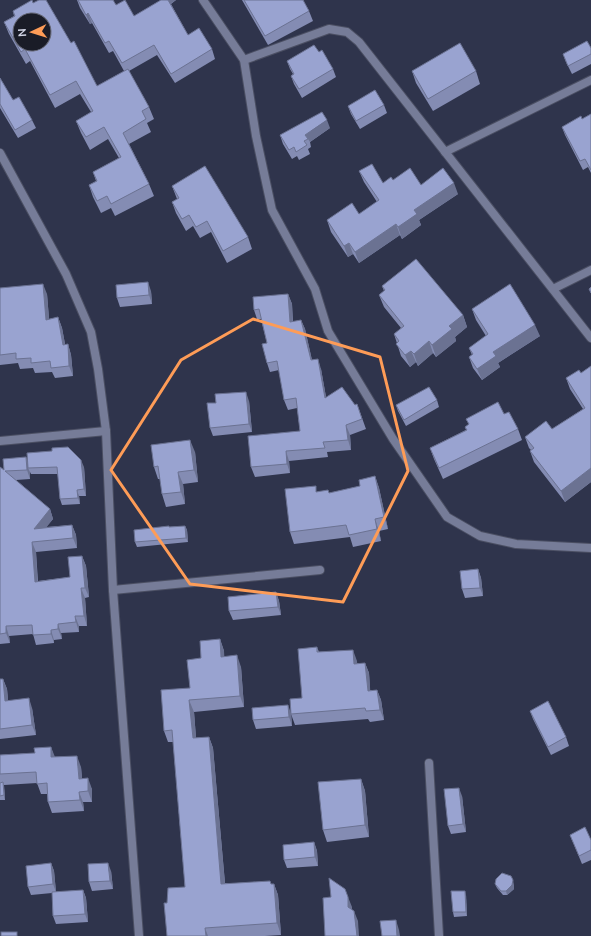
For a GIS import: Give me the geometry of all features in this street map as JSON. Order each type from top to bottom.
[{"type":"street","points":[[203,0],[244,60],[256,136],[272,210],[315,289],[328,332],[393,439],[447,517],[480,536],[516,544],[591,548]]},
{"type":"street","points":[[244,60],[330,29],[347,32],[359,42],[591,338]]},
{"type":"street","points":[[445,152],[591,80]]},
{"type":"street","points":[[0,153],[66,274],[91,332],[106,431],[113,590],[139,936]]},
{"type":"street","points":[[553,288],[591,270]]},
{"type":"street","points":[[0,441],[106,431]]},
{"type":"street","points":[[113,590],[320,570]]},
{"type":"street","points":[[429,763],[439,936]]},
{"type":"highlighted area","points":[[253,319],[380,357],[408,471],[343,602],[190,584],[111,470],[181,360]]},
{"type":"building","points":[[32,0],[33,3],[39,0],[46,0],[71,43],[74,41],[97,86],[128,69],[149,107],[142,111],[146,119],[123,133],[149,184],[111,204],[107,196],[97,201],[89,185],[97,181],[93,172],[121,157],[104,127],[86,137],[76,121],[93,111],[76,81],[50,95],[27,52],[52,52],[52,12],[13,12]]},
{"type":"building","points":[[78,0],[113,0],[116,5],[125,0],[134,16],[161,0],[168,0],[188,35],[199,28],[212,49],[171,74],[154,45],[122,63],[109,41],[105,43],[88,13],[86,15]]},
{"type":"building","points":[[244,0],[303,0],[309,11],[265,36]]},
{"type":"building","points":[[12,18],[12,36],[4,22]]},
{"type":"building","points":[[587,41],[591,48],[591,54],[568,66],[563,54]]},
{"type":"building","points":[[460,43],[476,71],[428,99],[412,71]]},
{"type":"building","points":[[314,45],[319,52],[322,50],[333,69],[299,89],[291,76],[294,74],[287,61]]},
{"type":"building","points":[[0,78],[13,100],[19,97],[32,120],[15,130],[0,104]]},
{"type":"building","points":[[375,90],[384,105],[356,121],[348,106]]},
{"type":"building","points":[[322,112],[327,120],[305,135],[308,139],[304,141],[307,145],[296,152],[294,147],[289,150],[280,135]]},
{"type":"building","points":[[591,114],[591,170],[585,159],[580,161],[562,127],[581,116],[582,119]]},
{"type":"building","points":[[372,164],[383,183],[391,177],[393,180],[410,168],[421,185],[443,168],[454,183],[414,210],[417,214],[398,227],[396,224],[355,252],[349,243],[344,246],[327,220],[352,203],[359,214],[379,200],[359,171]]},
{"type":"building","points":[[205,166],[248,237],[223,251],[207,221],[196,227],[189,215],[182,219],[172,202],[179,198],[172,186]]},
{"type":"building","points":[[416,259],[463,315],[449,326],[452,329],[432,345],[429,341],[414,354],[411,351],[405,355],[396,344],[399,341],[394,334],[404,326],[379,295],[385,290],[382,286]]},
{"type":"building","points":[[148,282],[149,295],[117,298],[116,285]]},
{"type":"building","points":[[43,284],[46,320],[58,317],[63,345],[68,344],[69,366],[51,368],[50,361],[31,363],[31,358],[16,359],[16,353],[0,355],[0,288]]},
{"type":"building","points":[[510,284],[535,325],[493,352],[496,356],[477,369],[469,357],[473,354],[469,348],[488,334],[472,309]]},
{"type":"building","points":[[288,294],[290,322],[301,320],[311,360],[318,359],[325,398],[342,387],[355,405],[357,404],[362,419],[346,425],[348,440],[323,442],[325,448],[286,451],[287,464],[251,467],[248,436],[300,431],[296,398],[284,400],[277,361],[267,363],[262,344],[267,343],[259,309],[254,310],[253,297]]},
{"type":"building","points":[[591,366],[591,468],[561,491],[530,451],[534,448],[525,437],[546,421],[552,429],[585,408],[566,378],[579,370],[581,373]]},
{"type":"building","points":[[429,387],[437,400],[404,420],[396,405]]},
{"type":"building","points":[[246,392],[249,424],[210,428],[207,403],[216,403],[215,394]]},
{"type":"building","points":[[498,402],[504,414],[509,412],[518,429],[439,468],[430,448],[467,430],[465,427],[469,424],[466,419]]},
{"type":"building","points":[[190,440],[194,470],[178,472],[181,492],[162,494],[158,466],[154,467],[151,445]]},
{"type":"building","points":[[68,447],[81,460],[84,489],[77,490],[78,498],[60,499],[57,467],[28,468],[27,453],[52,451],[52,448]]},
{"type":"building","points":[[26,457],[27,470],[5,471],[50,509],[34,529],[72,525],[73,538],[32,542],[35,582],[70,577],[68,557],[82,556],[85,588],[81,588],[84,616],[75,616],[76,622],[58,624],[58,629],[51,630],[51,634],[33,635],[32,625],[6,626],[6,633],[0,634],[0,467],[4,470],[3,459]]},
{"type":"building","points":[[375,476],[384,517],[375,519],[377,529],[349,535],[346,525],[290,532],[285,489],[316,486],[316,492],[328,490],[329,493],[360,486],[359,480]]},
{"type":"building","points":[[169,526],[185,526],[186,538],[135,542],[134,530]]},
{"type":"building","points":[[478,569],[480,588],[462,589],[460,571]]},
{"type":"building","points":[[276,592],[278,607],[229,611],[228,597]]},
{"type":"building","points":[[220,639],[221,657],[237,655],[240,696],[189,700],[193,738],[209,737],[221,884],[270,881],[271,884],[274,884],[277,923],[205,928],[206,936],[167,936],[164,903],[167,903],[168,888],[185,887],[172,730],[164,731],[161,690],[190,688],[187,660],[201,658],[200,641]]},
{"type":"building","points":[[317,647],[317,652],[353,650],[354,664],[365,663],[368,691],[377,690],[380,710],[366,711],[365,708],[291,714],[290,699],[302,698],[298,649]]},
{"type":"building","points":[[0,679],[3,679],[5,701],[29,698],[32,725],[0,729]]},
{"type":"building","points":[[548,701],[566,737],[548,747],[530,711]]},
{"type":"building","points":[[288,705],[289,717],[253,720],[252,708]]},
{"type":"building","points":[[51,747],[51,757],[77,756],[79,779],[88,778],[88,791],[79,792],[80,800],[48,802],[47,783],[37,784],[36,772],[0,774],[0,755],[35,753],[34,748]]},
{"type":"building","points":[[361,779],[365,825],[323,830],[318,782]]},
{"type":"building","points":[[3,782],[4,795],[0,796],[0,783]]},
{"type":"building","points":[[459,788],[463,824],[448,826],[444,789]]},
{"type":"building","points":[[585,827],[591,840],[591,850],[579,856],[570,835]]},
{"type":"building","points":[[314,842],[315,857],[284,860],[283,845]]},
{"type":"building","points":[[51,863],[53,884],[28,887],[26,866]]},
{"type":"building","points":[[108,863],[110,881],[89,882],[88,864]]},
{"type":"building","points":[[502,873],[511,876],[513,880],[512,885],[506,891],[501,891],[495,884],[496,879]]},
{"type":"building","points":[[329,878],[345,889],[348,897],[348,907],[354,911],[357,936],[325,936],[323,898],[331,897]]},
{"type":"building","points":[[83,890],[85,914],[53,916],[52,892]]},
{"type":"building","points":[[451,891],[465,891],[466,912],[453,912]]},
{"type":"building","points":[[396,920],[397,936],[382,936],[380,921]]},
{"type":"building","points":[[1,932],[17,932],[17,936],[1,936]]}]
